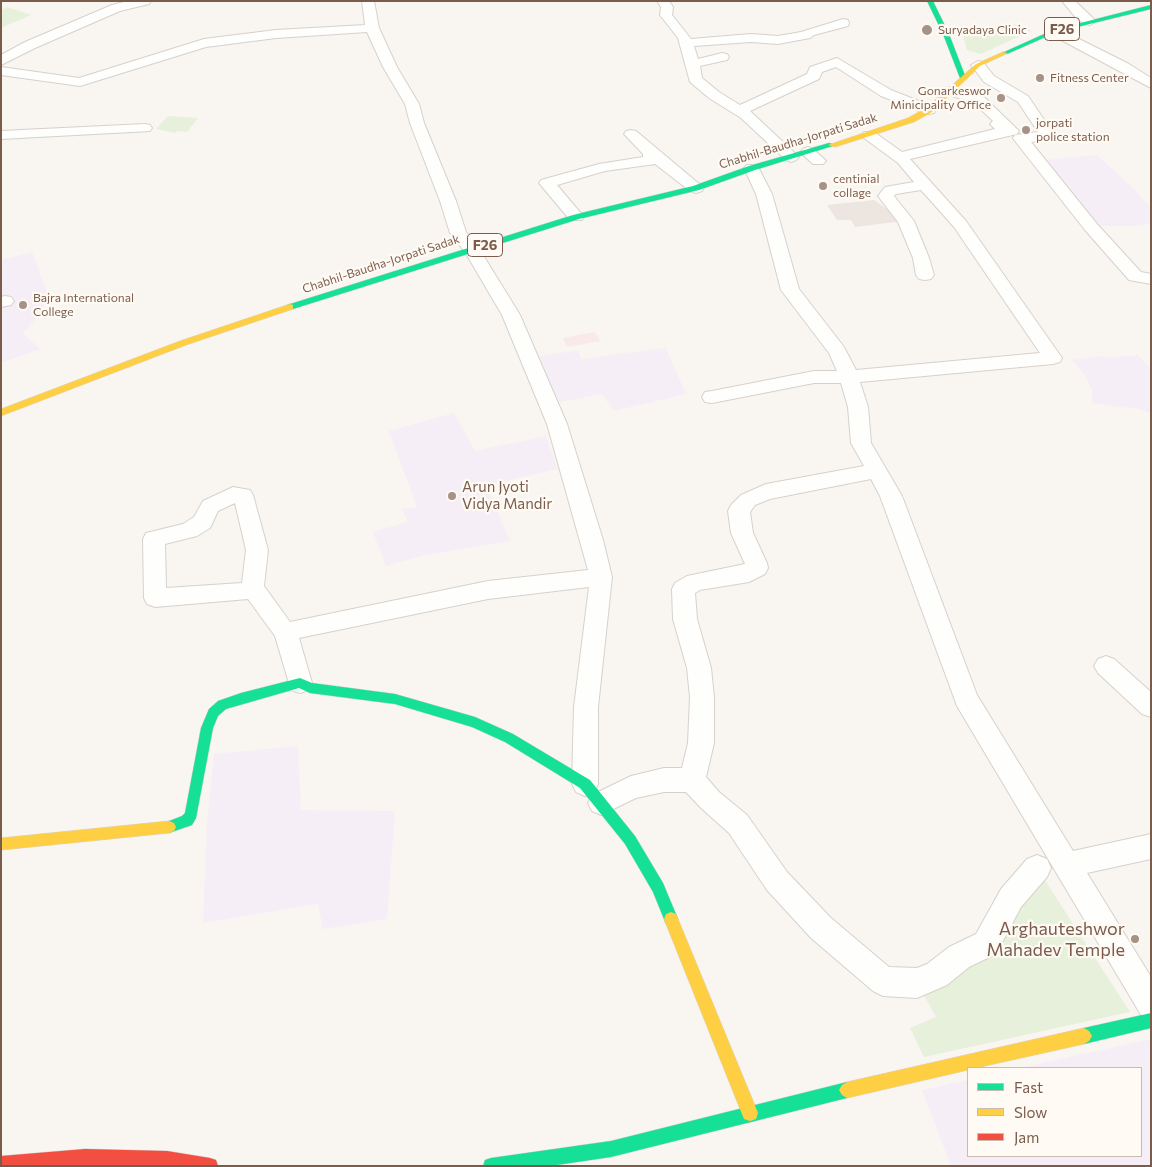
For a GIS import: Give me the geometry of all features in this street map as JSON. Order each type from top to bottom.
[{"type":"main road","points":[[930,1],[946,34],[963,78]]},
{"type":"main road","name":"F26","points":[[963,78],[978,65],[1055,31],[1151,7]]},
{"type":"main road","name":"Chabhil-Baudha-Jorpati Sadak","points":[[1,413],[183,343],[576,217],[696,188],[752,168],[791,157],[813,157],[911,120],[929,110],[963,78]]},
{"type":"main road","points":[[1,844],[173,827],[187,821],[191,814],[207,728],[213,714],[222,705],[241,698],[300,683],[310,688],[395,699],[474,722],[508,738],[593,793],[630,840],[658,888],[750,1113]]},
{"type":"main road","points":[[491,1166],[612,1157],[750,1113],[1151,1020]]},
{"type":"main road","points":[[1,1164],[85,1156],[167,1159],[210,1166]]},
{"type":"street","points":[[1,61],[30,45],[116,8],[145,1]]},
{"type":"street","points":[[368,1],[372,28],[390,67],[412,104],[417,123],[448,201],[458,233],[472,250],[511,315],[557,424],[601,577],[586,707],[593,793],[631,788],[664,780],[692,780],[710,800],[738,824],[777,881],[821,928],[882,981],[917,983],[937,975],[959,956],[986,944],[1010,898],[1037,868]]},
{"type":"street","points":[[663,1],[667,7],[666,15],[684,37],[693,64],[695,79],[739,110],[791,157]]},
{"type":"street","points":[[1068,1],[1082,16],[1090,21]]},
{"type":"street","points":[[686,43],[751,38],[778,40],[805,36],[809,32],[843,23]]},
{"type":"street","points":[[1,71],[80,82],[204,43],[276,34],[372,28]]},
{"type":"street","points":[[1055,31],[1124,67],[1151,84]]},
{"type":"street","points":[[693,64],[722,57]]},
{"type":"street","points":[[739,110],[814,76],[815,70],[837,62],[886,93],[929,110]]},
{"type":"street","points":[[978,65],[989,79],[1023,99],[1048,136],[1020,138]]},
{"type":"street","points":[[951,91],[978,100],[1003,122],[1020,138],[1134,276],[1151,279]]},
{"type":"street","points":[[899,157],[1006,131],[997,124],[1003,122]]},
{"type":"street","points":[[1,135],[145,128]]},
{"type":"street","points":[[631,134],[651,153],[696,188]]},
{"type":"street","points":[[712,398],[814,377],[848,377],[1053,358],[960,224],[899,157],[870,135]]},
{"type":"street","points":[[576,217],[547,183],[604,167],[651,160],[651,153]]},
{"type":"street","points":[[752,168],[764,194],[790,290],[837,351],[845,366],[858,407],[861,442],[891,496],[966,699],[1151,1005]]},
{"type":"street","points":[[925,275],[921,258],[906,221],[886,196],[891,190],[926,185]]},
{"type":"street","points":[[692,780],[701,743],[702,697],[699,668],[685,619],[683,589],[695,582],[749,573],[757,568],[742,533],[739,511],[748,500],[766,492],[877,471]]},
{"type":"street","points":[[253,588],[243,592],[155,598],[154,539],[189,530],[202,522],[210,506],[233,496],[243,495],[256,550],[253,588],[286,632],[300,683]]},
{"type":"street","points":[[286,632],[488,590],[601,577]]},
{"type":"street","points":[[1106,666],[1151,706]]},
{"type":"street","points":[[1066,865],[1151,846]]},
{"type":"shaded area","points":[[1097,155],[1134,189],[1151,208],[1151,223],[1139,226],[1091,226],[1040,160]]},
{"type":"shaded area","points":[[874,200],[904,221],[855,227],[851,220],[837,220],[827,205]]},
{"type":"shaded area","name":"Bajra International College","points":[[32,252],[49,297],[41,313],[23,333],[40,349],[1,363],[1,260]]},
{"type":"shaded area","points":[[595,332],[600,341],[567,347],[563,338]]},
{"type":"shaded area","points":[[666,348],[686,394],[614,411],[602,394],[555,403],[537,357],[578,350],[581,359]]},
{"type":"shaded area","points":[[1138,355],[1151,369],[1151,413],[1139,409],[1092,403],[1092,390],[1086,377],[1072,360],[1098,356],[1106,358]]},
{"type":"shaded area","name":"Arun Jyoti Vidya Mandir","points":[[454,413],[475,451],[546,436],[558,469],[486,485],[510,541],[422,556],[386,566],[373,532],[408,522],[402,509],[417,507],[389,431]]},
{"type":"shaded area","points":[[298,746],[301,810],[395,811],[387,919],[323,929],[318,904],[203,923],[207,822],[214,754]]},
{"type":"shaded area","points":[[1151,1039],[1151,1166],[951,1166],[922,1090],[967,1080],[967,1157],[1142,1157],[1142,1067],[1025,1067]]},
{"type":"green space","points":[[7,7],[31,15],[1,28],[1,10]]},
{"type":"green space","points":[[1020,24],[1031,31],[981,54],[967,50],[962,31]]},
{"type":"green space","points":[[168,116],[198,118],[187,132],[177,131],[175,133],[156,129]]},
{"type":"green space","points":[[1037,868],[1130,1012],[924,1057],[910,1028],[936,1017],[917,983],[950,964]]},
{"type":"traffic: fast","points":[[930,1],[946,34],[963,78]]},
{"type":"traffic: fast","points":[[1005,53],[1055,31],[1151,7]]},
{"type":"traffic: fast","points":[[290,307],[576,217],[696,188],[752,168],[832,145]]},
{"type":"traffic: fast","points":[[169,827],[187,821],[191,814],[207,728],[213,713],[222,705],[241,698],[300,683],[310,688],[395,699],[475,722],[509,738],[585,784],[630,840],[658,888],[671,919]]},
{"type":"traffic: fast","points":[[1084,1036],[1151,1020]]},
{"type":"traffic: fast","points":[[491,1166],[611,1149],[847,1090]]},
{"type":"traffic: slow","points":[[832,145],[911,120],[929,110],[978,65],[1005,53]]},
{"type":"traffic: slow","points":[[1,413],[183,343],[290,307]]},
{"type":"traffic: slow","points":[[1,844],[169,827]]},
{"type":"traffic: slow","points":[[671,919],[750,1113]]},
{"type":"traffic: slow","points":[[847,1090],[1084,1036]]},
{"type":"traffic: jam","points":[[1,1164],[85,1157],[167,1159],[210,1166]]},
{"type":"place","name":"Suryadaya Clinic","points":[[927,30]]},
{"type":"place","name":"Fitness Center","points":[[1040,78]]},
{"type":"place","name":"Gonarkeswor Minicipality Office","points":[[1001,98]]},
{"type":"place","name":"jorpati police station","points":[[1026,130]]},
{"type":"place","name":"centinial collage","points":[[823,186]]},
{"type":"place","name":"Bajra International College","points":[[23,305]]},
{"type":"place","name":"Arun Jyoti Vidya Mandir","points":[[452,496]]},
{"type":"place","name":"Arghauteshwor Mahadev Temple","points":[[1135,939]]}]
